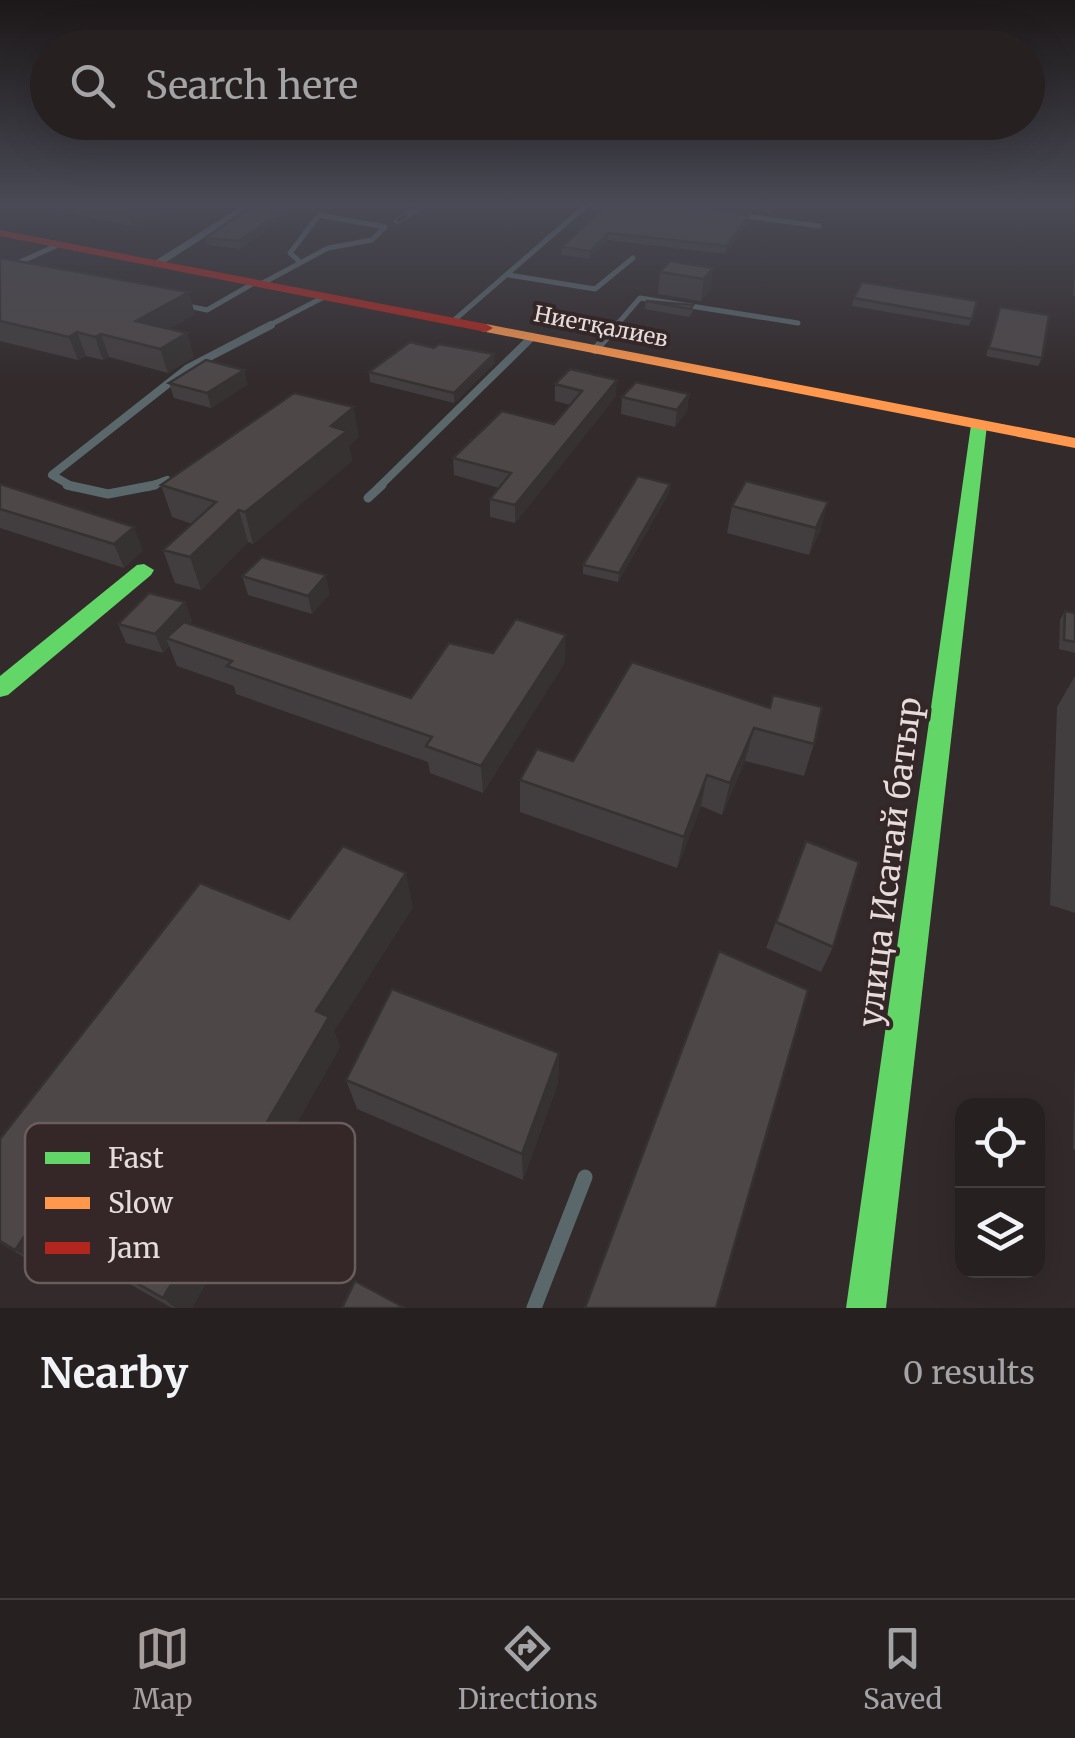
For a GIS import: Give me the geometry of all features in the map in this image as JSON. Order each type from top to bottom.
[{"type":"street","name":"Ниетқалиев","points":[[156,264],[1075,443]]},
{"type":"street","name":"улица Исатай батыр","points":[[866,1308],[978,425]]},
{"type":"street","points":[[0,689],[144,570]]},
{"type":"lane","points":[[170,302],[207,310],[291,264]]},
{"type":"lane","points":[[452,322],[521,264]]},
{"type":"lane","points":[[509,275],[594,290],[626,264]]},
{"type":"lane","points":[[0,271],[18,276]]},
{"type":"lane","points":[[166,480],[136,493],[106,496],[69,488],[52,475],[188,368],[324,297]]},
{"type":"lane","points":[[595,350],[640,298],[798,323]]},
{"type":"lane","points":[[368,498],[532,338]]},
{"type":"lane","points":[[534,1308],[585,1177]]},
{"type":"building","points":[[0,264],[34,264],[189,292],[136,321],[187,333],[160,349],[101,334],[95,337],[77,332],[69,337],[0,321]]},
{"type":"building","points":[[667,264],[713,268],[704,279],[660,272]]},
{"type":"building","points":[[862,282],[977,301],[972,319],[854,298]]},
{"type":"building","points":[[646,301],[693,305],[690,309]]},
{"type":"building","points":[[1000,307],[1049,315],[1042,358],[989,348]]},
{"type":"building","points":[[410,342],[494,354],[454,393],[369,372]]},
{"type":"building","points":[[206,360],[244,370],[207,393],[169,383]]},
{"type":"building","points":[[570,369],[617,380],[515,505],[490,499],[511,473],[453,458],[502,411],[554,424],[582,391],[555,384]]},
{"type":"building","points":[[636,382],[689,394],[677,410],[622,397]]},
{"type":"building","points":[[294,393],[354,407],[331,426],[347,431],[245,512],[239,510],[190,557],[163,550],[216,502],[161,485]]},
{"type":"building","points":[[638,476],[670,484],[619,573],[583,565]]},
{"type":"building","points":[[746,481],[828,502],[816,528],[732,506]]},
{"type":"building","points":[[0,484],[134,527],[114,544],[0,509]]},
{"type":"building","points":[[262,557],[326,575],[308,596],[242,576]]},
{"type":"building","points":[[149,593],[185,602],[155,634],[118,624]]},
{"type":"building","points":[[1065,611],[1075,613],[1075,642],[1064,640]]},
{"type":"building","points":[[516,619],[566,635],[481,766],[426,746],[432,737],[227,666],[232,661],[166,638],[184,622],[411,698],[449,643],[493,653]]},
{"type":"building","points":[[632,662],[770,708],[773,695],[822,707],[814,744],[754,728],[730,783],[707,775],[684,837],[520,780],[537,749],[573,761]]},
{"type":"building","points":[[806,841],[859,862],[833,947],[776,922]]},
{"type":"building","points":[[343,846],[406,873],[316,1011],[329,1017],[266,1123],[25,1123],[25,1236],[15,1250],[0,1241],[0,1139],[200,883],[289,919]]},
{"type":"building","points":[[719,951],[808,990],[716,1308],[585,1308]]},
{"type":"building","points":[[392,989],[559,1053],[522,1154],[346,1080]]},
{"type":"building","points":[[355,1281],[405,1308],[342,1308]]},
{"type":"building","points":[[137,1283],[172,1283],[163,1298]]},
{"type":"traffic: fast","points":[[866,1308],[979,425]]},
{"type":"traffic: fast","points":[[0,689],[144,570]]},
{"type":"traffic: slow","points":[[486,328],[1075,443]]},
{"type":"traffic: jam","points":[[159,264],[486,328]]}]
